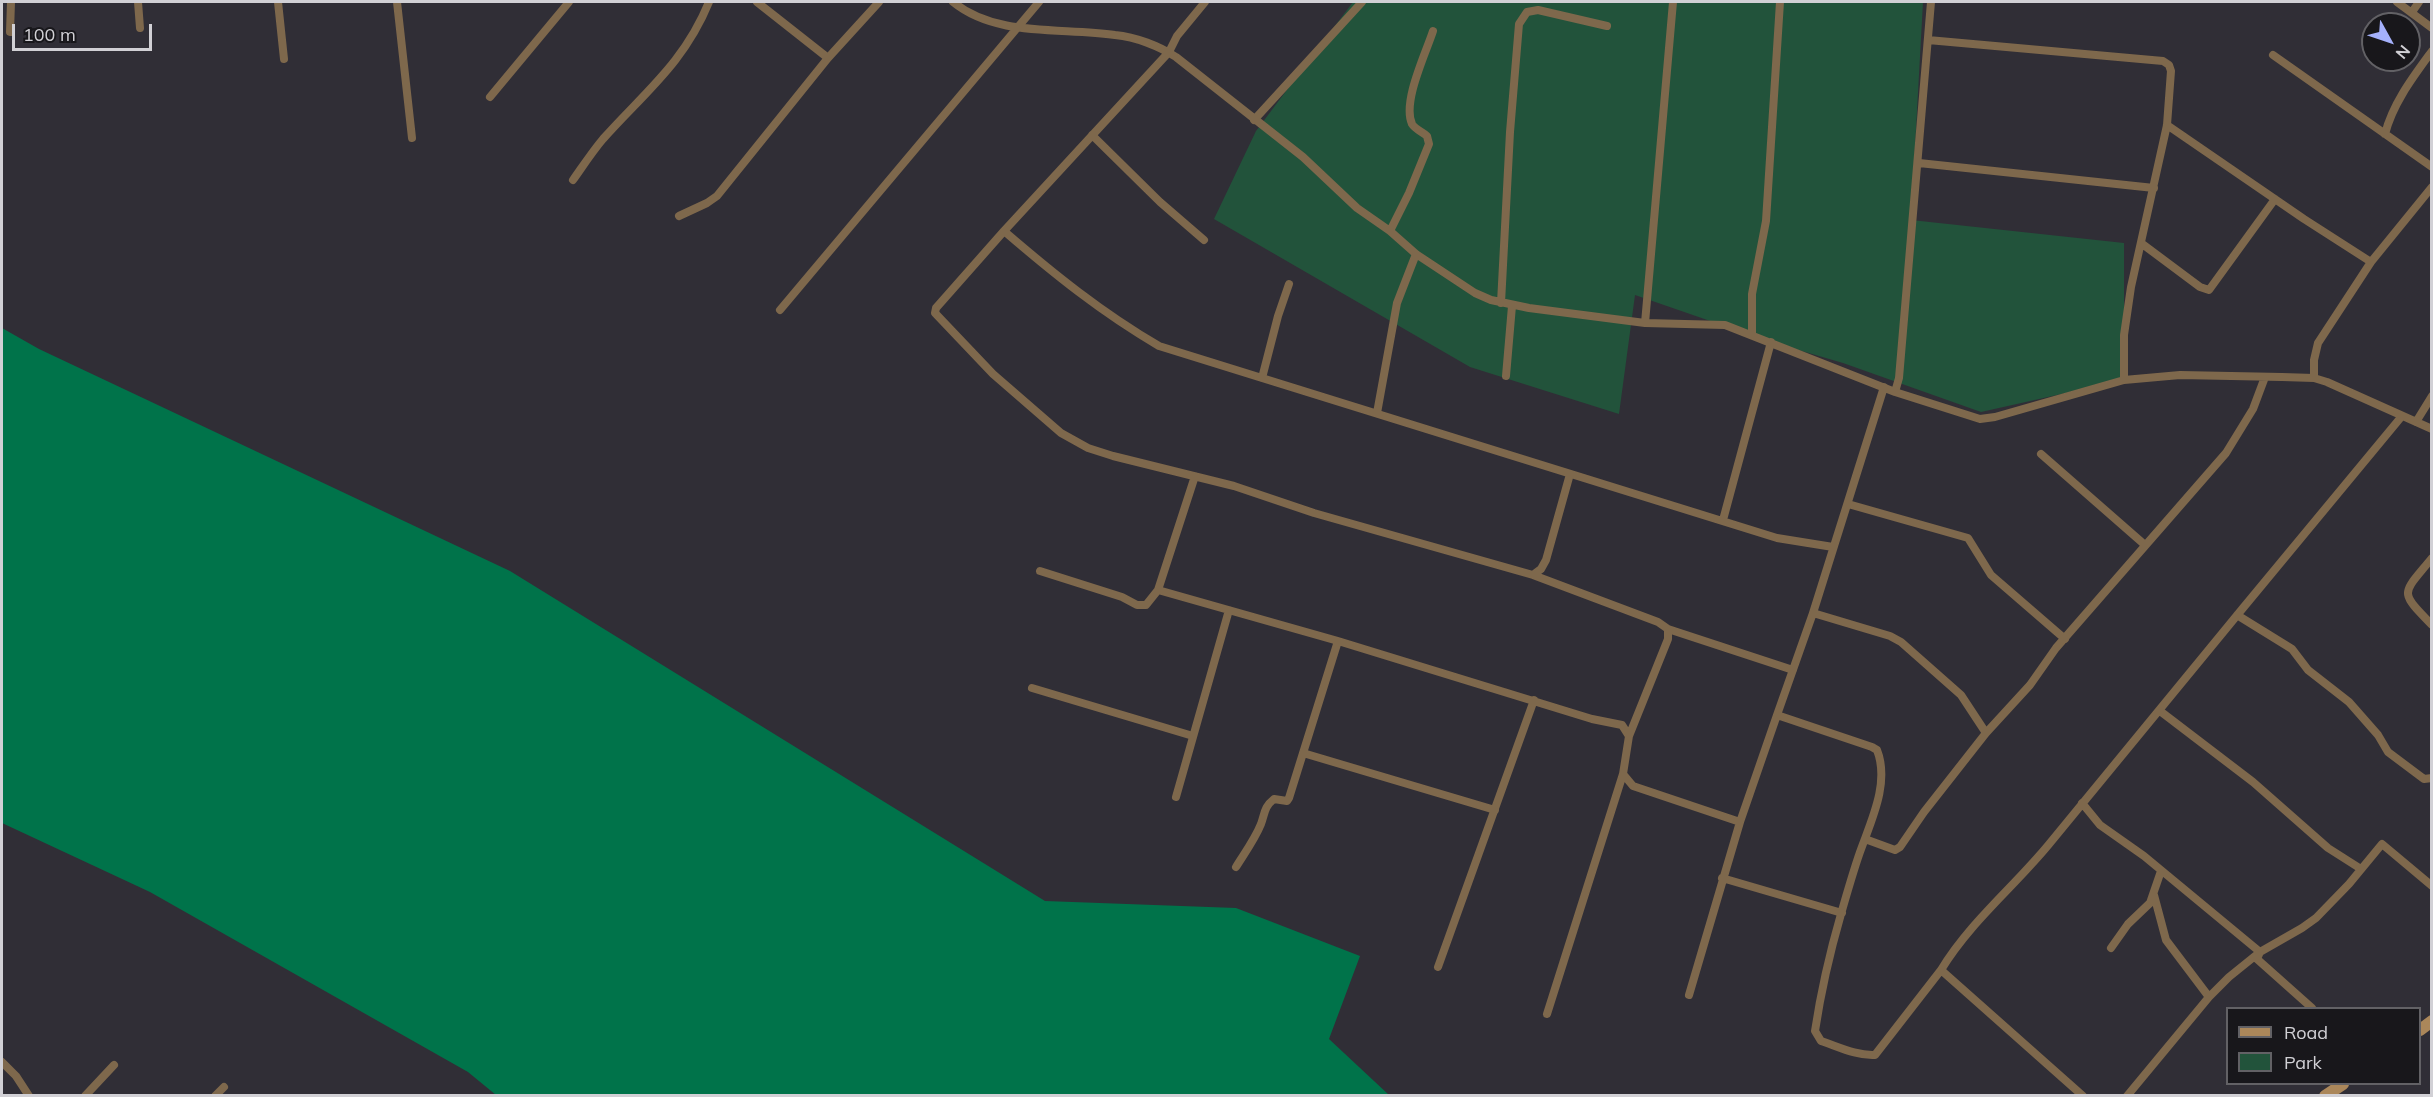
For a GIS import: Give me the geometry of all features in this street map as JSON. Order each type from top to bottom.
[{"type":"main road","points":[[2326,1095],[2340,1085]]},
{"type":"street","points":[[10,32],[11,2]]},
{"type":"street","points":[[138,2],[140,28]]},
{"type":"street","points":[[278,2],[284,58]]},
{"type":"street","points":[[397,2],[412,138]]},
{"type":"street","points":[[490,97],[569,2]]},
{"type":"street","points":[[573,180],[602,140],[660,81],[686,48],[709,2]]},
{"type":"street","points":[[757,2],[828,58]]},
{"type":"street","points":[[679,216],[717,196],[828,58],[879,2]]},
{"type":"street","points":[[954,2],[982,18],[1001,25],[1117,35],[1169,52],[1303,157],[1357,208],[1390,231],[1416,254],[1475,293],[1501,303],[1645,323],[1708,322],[1725,325],[1895,392],[1985,419],[2124,380],[2180,375],[2314,378],[2375,402],[2432,429]]},
{"type":"street","points":[[780,310],[1039,2]]},
{"type":"street","points":[[1205,2],[1177,36],[1169,52],[936,308],[937,317],[993,374],[1061,433],[1088,448],[1234,486],[1314,513],[1533,575],[1658,622],[1668,629],[1793,670]]},
{"type":"street","points":[[1254,120],[1362,2]]},
{"type":"street","points":[[1645,323],[1673,2]]},
{"type":"street","points":[[1752,334],[1752,294],[1766,221],[1780,2]]},
{"type":"street","points":[[1895,392],[1899,378],[1919,163],[1931,2]]},
{"type":"street","points":[[2397,2],[2412,12],[2419,2]]},
{"type":"street","points":[[1501,303],[1509,132],[1519,24],[1527,12],[1540,6],[1607,26]]},
{"type":"street","points":[[1390,231],[1429,144],[1427,136],[1413,126],[1410,113],[1414,82],[1433,31]]},
{"type":"street","points":[[1928,40],[2163,61],[2169,65],[2171,71],[2167,125],[2131,287],[2124,335],[2124,380]]},
{"type":"street","points":[[2385,134],[2388,120],[2402,94],[2432,51]]},
{"type":"street","points":[[2274,55],[2432,166]]},
{"type":"street","points":[[2167,125],[2371,262]]},
{"type":"street","points":[[1092,135],[1160,202],[1204,240]]},
{"type":"street","points":[[1919,163],[2154,188]]},
{"type":"street","points":[[2314,378],[2314,360],[2318,343],[2371,262],[2432,187]]},
{"type":"street","points":[[2141,243],[2200,287],[2209,290],[2276,199]]},
{"type":"street","points":[[1004,231],[1116,321],[1159,346],[1777,538],[1833,547]]},
{"type":"street","points":[[1377,413],[1397,303],[1416,254]]},
{"type":"street","points":[[1262,378],[1289,284]]},
{"type":"street","points":[[1506,376],[1512,306]]},
{"type":"street","points":[[1723,520],[1771,342]]},
{"type":"street","points":[[1865,839],[1894,850],[1900,847],[1924,812],[1986,733],[2030,685],[2065,639],[2239,435],[2253,409],[2265,377]]},
{"type":"street","points":[[1689,995],[1722,878],[1813,613],[1884,387]]},
{"type":"street","points":[[2416,422],[2432,396]]},
{"type":"street","points":[[1777,715],[1877,750],[1881,783],[1842,913],[1815,1031],[1821,1041],[1861,1056],[1875,1055],[1941,970],[1957,944],[2011,887],[2134,738],[2160,711],[2196,663],[2402,416]]},
{"type":"street","points":[[2042,454],[2145,545]]},
{"type":"street","points":[[1533,575],[1541,569],[1546,560],[1570,474]]},
{"type":"street","points":[[1040,571],[1146,605],[1158,590],[1195,476]]},
{"type":"street","points":[[1848,504],[1968,538],[1991,575],[2065,639]]},
{"type":"street","points":[[2432,558],[2408,587],[2407,594],[2410,603],[2432,625]]},
{"type":"street","points":[[1158,590],[1338,640],[1592,719],[1622,725],[1629,736]]},
{"type":"street","points":[[1176,797],[1229,610]]},
{"type":"street","points":[[1813,613],[1890,636],[1901,642],[1961,695],[1986,733]]},
{"type":"street","points":[[2237,615],[2292,649],[2308,670],[2349,702],[2378,735],[2388,752],[2424,779],[2432,778]]},
{"type":"street","points":[[1547,1014],[1623,774],[1629,736],[1668,639],[1668,629]]},
{"type":"street","points":[[1236,867],[1261,824],[1263,812],[1269,803],[1274,799],[1287,801],[1289,798],[1338,640]]},
{"type":"street","points":[[1032,688],[1193,736]]},
{"type":"street","points":[[1438,968],[1534,700]]},
{"type":"street","points":[[2160,711],[2253,782],[2328,848],[2361,869]]},
{"type":"street","points":[[1303,753],[1495,810]]},
{"type":"street","points":[[1623,774],[1633,786],[1740,822]]},
{"type":"street","points":[[2082,803],[2100,825],[2121,838],[2260,952]]},
{"type":"street","points":[[2127,1095],[2209,997],[2229,977],[2260,952],[2316,918],[2382,844],[2432,886]]},
{"type":"street","points":[[2110,948],[2128,924],[2150,903],[2161,871]]},
{"type":"street","points":[[1722,878],[1842,913]]},
{"type":"street","points":[[2154,896],[2166,940],[2209,997]]},
{"type":"street","points":[[2260,952],[2257,959],[2311,1007]]},
{"type":"street","points":[[1941,970],[2084,1095]]},
{"type":"street","points":[[2,1062],[16,1076],[29,1095]]},
{"type":"street","points":[[85,1095],[114,1065]]},
{"type":"street","points":[[215,1095],[224,1087]]},
{"type":"green space","points":[[1353,2],[1923,2],[1911,220],[2124,243],[2124,380],[1981,412],[1843,363],[1771,342],[1635,295],[1619,414],[1470,367],[1214,219],[1256,131]]},
{"type":"green space","points":[[2,328],[39,349],[510,571],[1045,901],[1236,908],[1360,956],[1329,1039],[1389,1095],[496,1095],[468,1072],[150,892],[2,823]]}]
